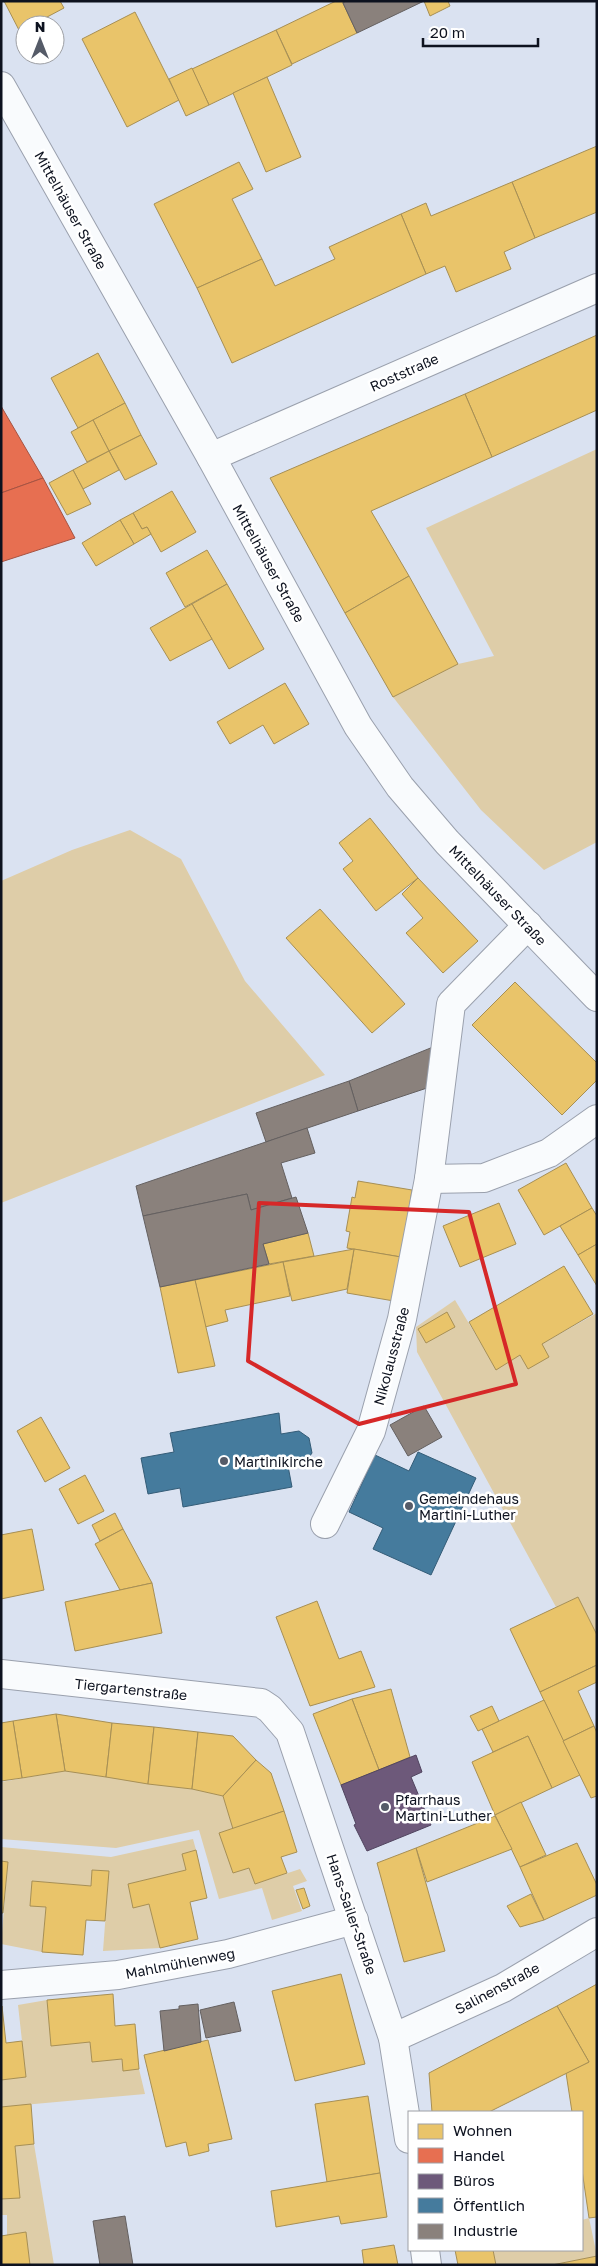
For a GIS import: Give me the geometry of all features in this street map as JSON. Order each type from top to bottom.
[{"type":"street","name":"Mittelhäuser Straße","points":[[1,86],[211,457],[358,726],[400,787],[447,842],[597,997]]},
{"type":"street","name":"Roststraße","points":[[211,457],[597,288]]},
{"type":"street","name":"Nikolausstraße","points":[[325,1524],[371,1430],[402,1320],[429,1179],[451,1004],[528,925]]},
{"type":"street","points":[[429,1179],[484,1178],[549,1152],[597,1119]]},
{"type":"street","name":"Tiergartenstraße","points":[[1,1674],[261,1703]]},
{"type":"street","name":"Hans-Sailer-Straße","points":[[261,1703],[270,1709],[290,1732],[393,2038],[408,2133]]},
{"type":"street","name":"Mahlmühlenweg","points":[[1,1985],[118,1975],[228,1954],[354,1920]]},
{"type":"street","name":"Salinenstraße","points":[[393,2038],[503,1988],[597,1932]]},
{"type":"street","points":[[425,2251],[428,2265]]},
{"type":"highlighted area","points":[[259,1203],[469,1212],[516,1384],[359,1424],[248,1361]]},
{"type":"shaded area","points":[[597,449],[597,842],[544,870],[481,810],[393,697],[458,664],[494,656],[426,528]]},
{"type":"shaded area","points":[[130,830],[181,859],[245,981],[325,1075],[1,1203],[1,881],[72,850]]},
{"type":"shaded area","points":[[455,1300],[496,1369],[520,1355],[528,1369],[542,1344],[597,1313],[597,1635],[578,1597],[556,1607],[417,1352],[416,1327]]},
{"type":"shaded area","points":[[65,1771],[192,1789],[223,1796],[233,1829],[220,1833],[233,1873],[249,1868],[255,1884],[300,1869],[307,1881],[293,1886],[302,1911],[272,1920],[262,1888],[219,1899],[199,1830],[116,1848],[1,1839],[1,1782]]},
{"type":"shaded area","points":[[193,1839],[196,1850],[182,1854],[186,1870],[128,1884],[133,1907],[149,1904],[160,1948],[103,1951],[109,1871],[92,1870],[91,1886],[32,1881],[30,1905],[46,1907],[42,1952],[1,1944],[8,1862],[1,1861],[1,1847],[111,1857]]},
{"type":"shaded area","points":[[47,2000],[51,2045],[90,2042],[92,2062],[122,2059],[124,2070],[139,2069],[145,2094],[1,2107],[1,2080],[26,2077],[18,2005]]},
{"type":"shaded area","points":[[34,2144],[54,2265],[30,2265],[26,2233],[7,2235],[7,2215],[1,2215],[1,2199],[19,2198],[15,2146]]},
{"type":"shaded area","points":[[589,2218],[597,2256],[552,2265],[496,2265],[493,2251],[583,2251],[583,2220]]},
{"type":"building: Wohnen","points":[[4,1],[60,1],[64,8],[51,15],[15,15],[15,22]]},
{"type":"building: Wohnen","points":[[336,1],[342,1],[357,33],[292,64],[276,30]]},
{"type":"building: Wohnen","points":[[424,1],[448,1],[450,6],[430,16]]},
{"type":"building: Wohnen","points":[[135,12],[179,100],[127,127],[82,39]]},
{"type":"building: Wohnen","points":[[276,30],[292,65],[209,105],[192,69]]},
{"type":"building: Wohnen","points":[[192,68],[209,105],[186,116],[169,79]]},
{"type":"building: Wohnen","points":[[267,77],[301,157],[266,172],[233,93]]},
{"type":"building: Wohnen","points":[[597,146],[597,212],[535,238],[512,182]]},
{"type":"building: Wohnen","points":[[239,162],[253,189],[232,199],[262,259],[197,288],[154,204]]},
{"type":"building: Wohnen","points":[[512,182],[535,238],[504,252],[511,269],[456,292],[445,266],[426,274],[401,214],[426,203],[431,216]]},
{"type":"building: Wohnen","points":[[401,214],[426,274],[232,363],[197,288],[262,259],[275,286],[335,259],[329,247]]},
{"type":"building: Wohnen","points":[[597,335],[597,410],[492,457],[465,394]]},
{"type":"building: Wohnen","points":[[98,353],[125,403],[78,428],[51,378]]},
{"type":"building: Wohnen","points":[[465,394],[492,457],[371,511],[409,576],[345,613],[270,478]]},
{"type":"building: Wohnen","points":[[125,403],[141,435],[109,451],[93,420]]},
{"type":"building: Wohnen","points":[[93,420],[109,451],[87,462],[71,432]]},
{"type":"building: Wohnen","points":[[141,435],[157,464],[125,480],[109,451]]},
{"type":"building: Wohnen","points":[[109,451],[119,470],[83,489],[73,470]]},
{"type":"building: Wohnen","points":[[73,470],[91,504],[67,515],[49,483]]},
{"type":"building: Wohnen","points":[[172,491],[196,532],[161,552],[147,527],[142,529],[133,513]]},
{"type":"building: Wohnen","points":[[133,513],[142,529],[147,527],[151,534],[134,544],[120,520]]},
{"type":"building: Wohnen","points":[[120,520],[134,544],[96,566],[82,543]]},
{"type":"building: Wohnen","points":[[207,550],[227,584],[185,607],[166,573]]},
{"type":"building: Wohnen","points":[[409,576],[458,664],[393,697],[345,613]]},
{"type":"building: Wohnen","points":[[227,584],[264,649],[229,669],[192,604]]},
{"type":"building: Wohnen","points":[[192,604],[212,639],[170,661],[150,628]]},
{"type":"building: Wohnen","points":[[285,683],[309,724],[274,744],[263,725],[230,744],[217,722]]},
{"type":"building: Wohnen","points":[[370,818],[418,878],[376,911],[343,869],[353,861],[339,843]]},
{"type":"building: Wohnen","points":[[418,878],[478,941],[443,973],[406,933],[423,918],[402,894]]},
{"type":"building: Wohnen","points":[[320,909],[405,1004],[372,1033],[286,938]]},
{"type":"building: Wohnen","points":[[515,982],[597,1063],[597,1080],[562,1115],[472,1025]]},
{"type":"building: Wohnen","points":[[566,1163],[592,1208],[544,1235],[518,1190]]},
{"type":"building: Wohnen","points":[[358,1181],[412,1190],[401,1257],[347,1248],[350,1232],[346,1231],[352,1197],[355,1198]]},
{"type":"building: Wohnen","points":[[499,1203],[516,1244],[460,1267],[443,1226]]},
{"type":"building: Wohnen","points":[[592,1208],[597,1216],[597,1244],[578,1255],[560,1226]]},
{"type":"building: Wohnen","points":[[308,1233],[314,1256],[269,1264],[263,1244]]},
{"type":"building: Wohnen","points":[[597,1244],[597,1286],[578,1255]]},
{"type":"building: Wohnen","points":[[354,1249],[401,1257],[394,1301],[347,1293]]},
{"type":"building: Wohnen","points":[[354,1249],[347,1289],[292,1301],[283,1262]]},
{"type":"building: Wohnen","points":[[283,1262],[290,1296],[225,1310],[228,1321],[205,1327],[195,1280]]},
{"type":"building: Wohnen","points":[[564,1266],[593,1314],[542,1344],[549,1357],[528,1369],[520,1355],[496,1370],[469,1322]]},
{"type":"building: Wohnen","points":[[195,1280],[215,1366],[178,1373],[160,1287]]},
{"type":"building: Wohnen","points":[[447,1312],[455,1327],[426,1343],[418,1329]]},
{"type":"building: Wohnen","points":[[41,1417],[70,1468],[45,1482],[17,1431]]},
{"type":"building: Wohnen","points":[[85,1475],[104,1511],[78,1524],[59,1489]]},
{"type":"building: Wohnen","points":[[115,1513],[123,1529],[100,1541],[92,1525]]},
{"type":"building: Wohnen","points":[[32,1529],[44,1590],[1,1599],[1,1535]]},
{"type":"building: Wohnen","points":[[123,1529],[152,1583],[120,1590],[95,1544]]},
{"type":"building: Wohnen","points":[[152,1583],[162,1633],[75,1651],[65,1602]]},
{"type":"building: Wohnen","points":[[578,1597],[597,1635],[597,1665],[540,1692],[510,1629]]},
{"type":"building: Wohnen","points":[[317,1601],[339,1659],[361,1651],[375,1687],[310,1706],[276,1617]]},
{"type":"building: Wohnen","points":[[597,1665],[597,1682],[578,1691],[594,1726],[563,1741],[540,1692]]},
{"type":"building: Wohnen","points":[[391,1689],[410,1757],[379,1770],[352,1699]]},
{"type":"building: Wohnen","points":[[352,1699],[379,1770],[341,1785],[313,1714]]},
{"type":"building: Wohnen","points":[[544,1700],[580,1775],[552,1788],[528,1736],[493,1752],[482,1729]]},
{"type":"building: Wohnen","points":[[492,1706],[499,1721],[478,1731],[470,1716]]},
{"type":"building: Wohnen","points":[[56,1714],[112,1723],[106,1777],[65,1771]]},
{"type":"building: Wohnen","points":[[56,1714],[65,1771],[22,1778],[13,1721]]},
{"type":"building: Wohnen","points":[[13,1721],[22,1778],[1,1781],[1,1723]]},
{"type":"building: Wohnen","points":[[112,1723],[154,1727],[148,1784],[106,1777]]},
{"type":"building: Wohnen","points":[[594,1726],[597,1733],[597,1796],[591,1798],[563,1741]]},
{"type":"building: Wohnen","points":[[154,1727],[198,1732],[192,1789],[148,1784]]},
{"type":"building: Wohnen","points":[[198,1732],[233,1736],[256,1760],[223,1796],[192,1789]]},
{"type":"building: Wohnen","points":[[528,1736],[552,1788],[495,1815],[472,1762]]},
{"type":"building: Wohnen","points":[[256,1760],[271,1773],[284,1811],[233,1829],[223,1796]]},
{"type":"building: Wohnen","points":[[521,1802],[546,1855],[520,1867],[495,1815]]},
{"type":"building: Wohnen","points":[[284,1811],[297,1852],[281,1857],[287,1873],[255,1884],[249,1868],[233,1873],[219,1833]]},
{"type":"building: Wohnen","points":[[495,1816],[512,1849],[427,1882],[416,1848]]},
{"type":"building: Wohnen","points":[[577,1843],[597,1885],[597,1895],[544,1920],[520,1867]]},
{"type":"building: Wohnen","points":[[416,1848],[445,1951],[404,1962],[377,1863]]},
{"type":"building: Wohnen","points":[[196,1850],[207,1898],[190,1902],[198,1939],[160,1948],[149,1904],[133,1908],[128,1884],[186,1870],[182,1854]]},
{"type":"building: Wohnen","points":[[1,1861],[8,1862],[3,1913],[1,1913]]},
{"type":"building: Wohnen","points":[[92,1870],[109,1871],[105,1921],[86,1920],[83,1955],[42,1952],[46,1907],[30,1906],[32,1881],[91,1886]]},
{"type":"building: Wohnen","points":[[304,1888],[310,1906],[303,1909],[296,1890]]},
{"type":"building: Wohnen","points":[[531,1894],[544,1920],[520,1927],[507,1906]]},
{"type":"building: Wohnen","points":[[341,1974],[365,2064],[295,2081],[272,1991]]},
{"type":"building: Wohnen","points":[[597,1984],[597,2217],[589,2218],[583,2177],[583,2111],[572,2111],[566,2073],[589,2062],[557,2006]]},
{"type":"building: Wohnen","points":[[113,1994],[115,2026],[135,2024],[139,2069],[123,2071],[122,2059],[92,2062],[90,2042],[51,2046],[47,2000]]},
{"type":"building: Wohnen","points":[[2,2006],[6,2043],[22,2041],[26,2077],[1,2080]]},
{"type":"building: Wohnen","points":[[557,2006],[589,2062],[491,2111],[432,2111],[429,2073]]},
{"type":"building: Wohnen","points":[[208,2040],[232,2139],[208,2144],[209,2151],[189,2156],[186,2142],[166,2147],[144,2055]]},
{"type":"building: Wohnen","points":[[368,2096],[380,2173],[327,2182],[315,2104]]},
{"type":"building: Wohnen","points":[[31,2104],[34,2144],[15,2146],[20,2198],[1,2199],[1,2107]]},
{"type":"building: Wohnen","points":[[380,2173],[387,2217],[341,2224],[339,2216],[276,2227],[271,2191]]},
{"type":"building: Wohnen","points":[[26,2232],[30,2265],[1,2265],[1,2236]]},
{"type":"building: Wohnen","points":[[394,2245],[398,2265],[364,2265],[362,2250]]},
{"type":"building: Wohnen","points":[[455,2251],[493,2251],[496,2265],[458,2265]]},
{"type":"building: Wohnen","points":[[597,2256],[597,2265],[552,2265]]},
{"type":"building: Handel","points":[[1,406],[43,478],[1,493]]},
{"type":"building: Handel","points":[[43,478],[75,538],[1,562],[1,493]]},
{"type":"building: Büros","points":[[416,1755],[422,1772],[411,1777],[431,1825],[367,1851],[354,1825],[356,1824],[341,1785]]},
{"type":"building: Öffentlich","name":"Martinikirche","points":[[279,1413],[281,1434],[299,1431],[309,1438],[312,1453],[305,1463],[288,1466],[292,1487],[183,1507],[180,1488],[148,1494],[141,1458],[174,1452],[170,1433]]},
{"type":"building: Öffentlich","points":[[418,1452],[476,1478],[431,1575],[373,1549],[383,1528],[349,1512],[375,1455],[409,1471]]},
{"type":"building: Industrie","points":[[346,1],[424,1],[357,33],[343,3]]},
{"type":"building: Industrie","points":[[433,1047],[427,1088],[358,1111],[349,1081]]},
{"type":"building: Industrie","points":[[349,1081],[358,1111],[266,1142],[256,1113]]},
{"type":"building: Industrie","points":[[307,1128],[315,1153],[281,1163],[292,1198],[251,1210],[247,1194],[143,1216],[136,1186]]},
{"type":"building: Industrie","points":[[247,1194],[251,1210],[296,1197],[308,1233],[263,1244],[269,1264],[160,1287],[143,1216]]},
{"type":"building: Industrie","points":[[424,1406],[442,1437],[408,1456],[390,1425]]},
{"type":"building: Industrie","points":[[234,2002],[241,2031],[206,2038],[200,2010]]},
{"type":"building: Industrie","points":[[198,2004],[201,2042],[164,2051],[160,2011]]},
{"type":"building: Industrie","points":[[125,2216],[133,2265],[100,2265],[93,2221]]},
{"type":"place","name":"Martinikirche","points":[[224,1461]]},
{"type":"place","name":"Gemeindehaus Martini-Luther","points":[[409,1506]]},
{"type":"place","name":"Pfarrhaus Martini-Luther","points":[[385,1807]]}]
